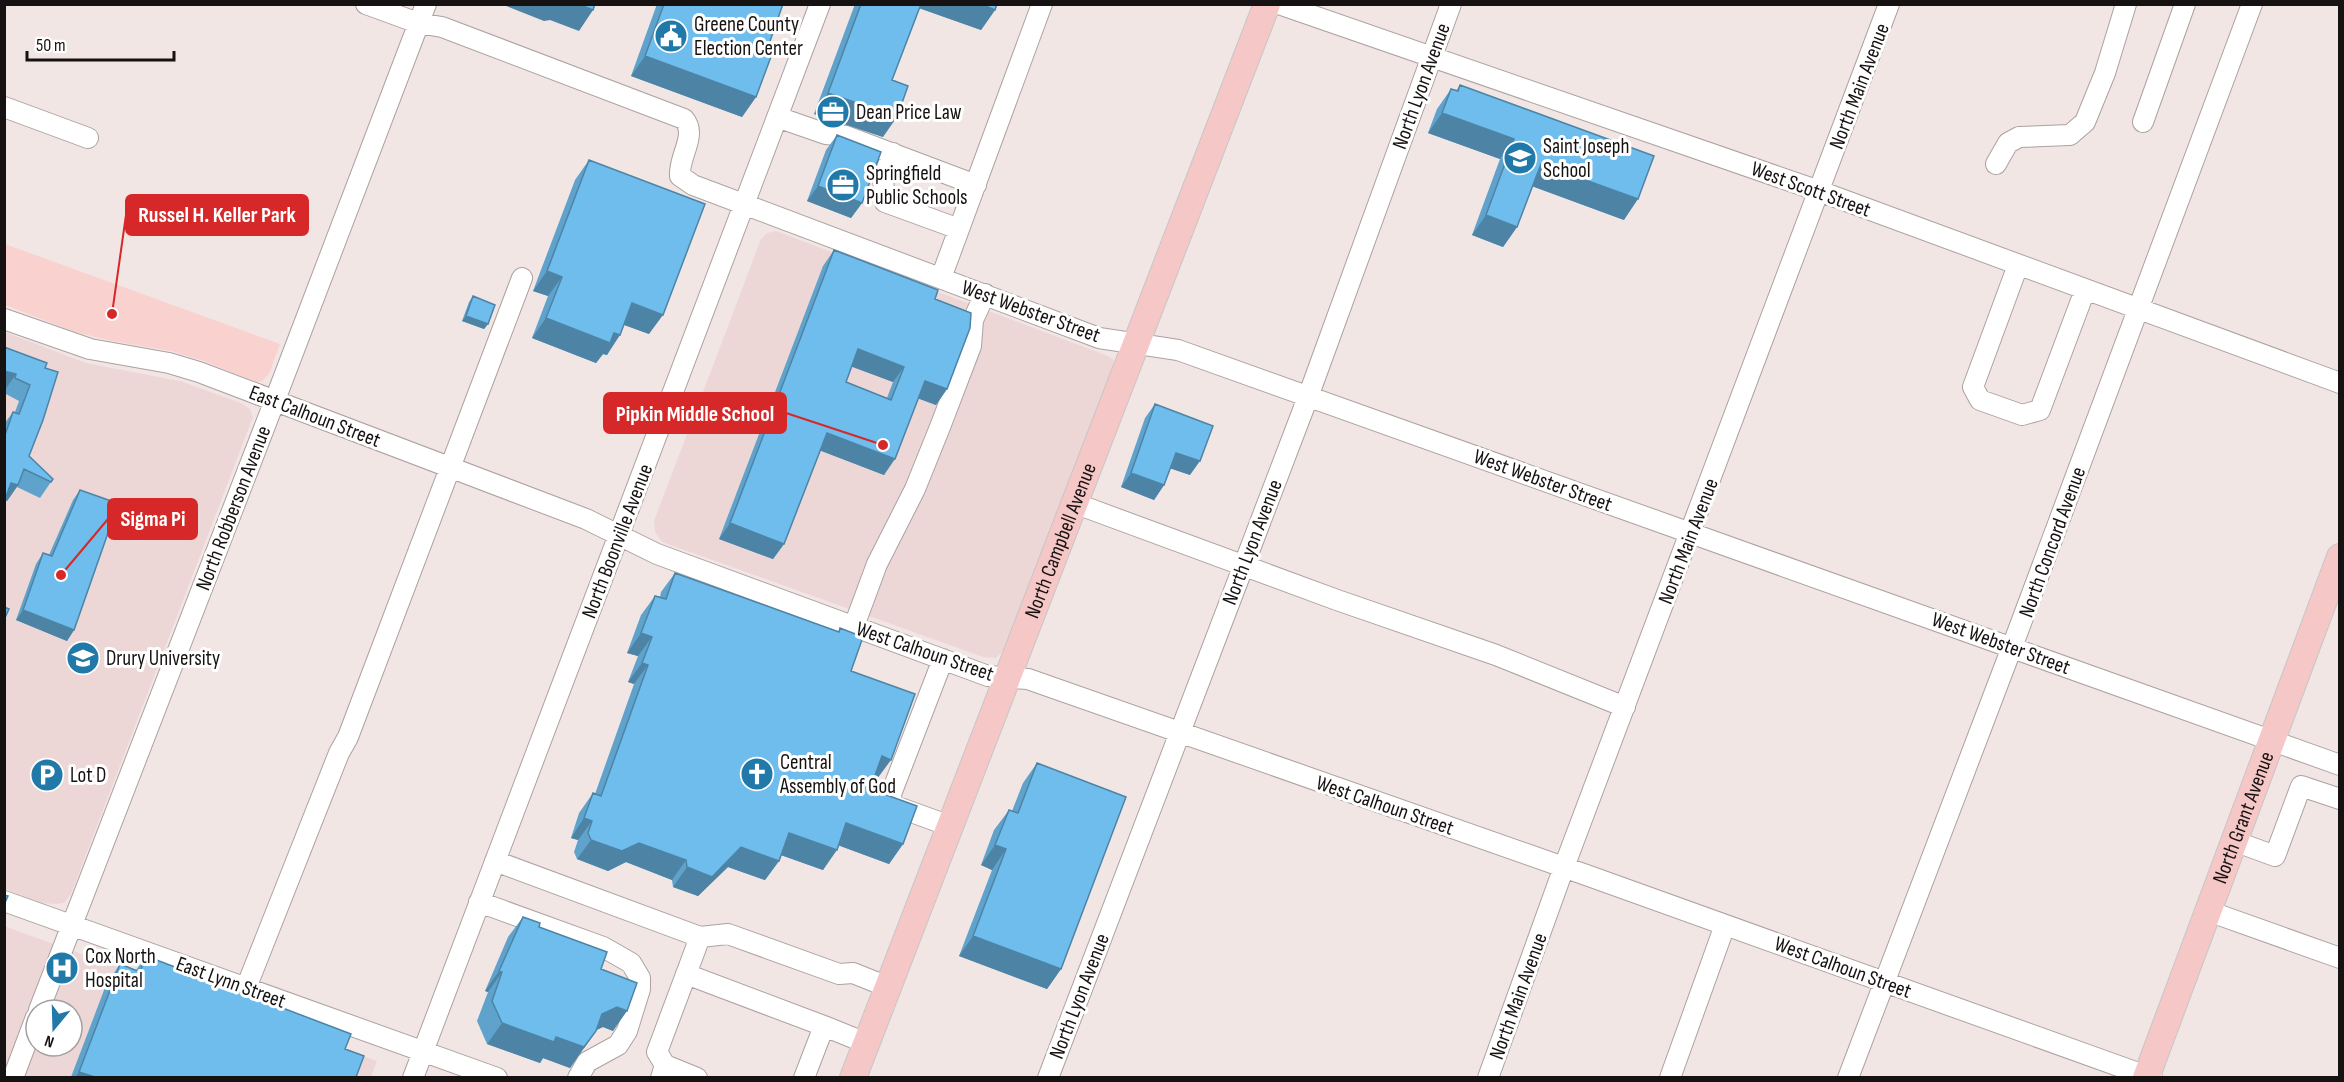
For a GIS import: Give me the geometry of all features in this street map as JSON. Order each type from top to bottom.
[{"type":"main road","name":"North Campbell Avenue","points":[[853,1077],[1267,4]]},
{"type":"main road","name":"North Grant Avenue","points":[[2148,1077],[2340,557]]},
{"type":"street","points":[[366,4],[418,23]]},
{"type":"street","name":"North Robberson Avenue","points":[[44,998],[426,4]]},
{"type":"street","name":"North Boonville Avenue","points":[[413,1077],[819,4]]},
{"type":"street","points":[[941,278],[1042,4]]},
{"type":"street","name":"West Scott Street","points":[[1279,4],[1819,191],[2340,383]]},
{"type":"street","name":"North Lyon Avenue","points":[[1048,1077],[1308,397],[1451,4]]},
{"type":"street","name":"North Main Avenue","points":[[1488,1077],[1564,867],[1889,4]]},
{"type":"street","points":[[1996,164],[2008,143],[2019,137],[2070,135],[2085,122],[2104,73],[2126,4]]},
{"type":"street","points":[[2143,122],[2185,4]]},
{"type":"street","name":"North Concord Avenue","points":[[1848,1077],[2012,648],[2252,4]]},
{"type":"street","name":"West Webster Street","points":[[418,23],[442,27],[684,119],[689,125],[690,132],[681,160],[680,176],[685,182],[1099,338],[1178,350],[2340,765]]},
{"type":"street","points":[[4,107],[87,138]]},
{"type":"street","points":[[777,117],[826,134],[846,136],[976,185]]},
{"type":"street","points":[[893,153],[884,178],[885,202],[959,230]]},
{"type":"street","points":[[2018,265],[1973,387],[1980,400],[2022,415],[2040,410],[2085,290]]},
{"type":"street","points":[[246,988],[339,753],[348,737],[522,278]]},
{"type":"street","points":[[854,626],[877,564],[915,489],[940,427],[971,346],[973,320],[985,294]]},
{"type":"street","name":"East Calhoun Street","points":[[4,319],[90,349],[184,367],[586,519],[619,535]]},
{"type":"street","points":[[1074,503],[1337,600],[1496,655],[1625,706]]},
{"type":"street","name":"West Calhoun Street","points":[[619,535],[650,551],[988,676],[1028,679],[1564,867],[2148,1077]]},
{"type":"street","points":[[943,659],[891,794],[892,805],[950,826]]},
{"type":"street","points":[[2234,841],[2275,856],[2301,786],[2340,799]]},
{"type":"street","points":[[495,861],[700,937],[728,934],[839,974],[853,973],[888,987]]},
{"type":"street","name":"East Lynn Street","points":[[4,901],[497,1077]]},
{"type":"street","points":[[479,902],[603,947],[631,963],[640,978],[640,989],[623,1038],[618,1045],[587,1062],[578,1077]]},
{"type":"street","points":[[2208,910],[2340,958]]},
{"type":"street","points":[[1670,1077],[1725,925]]},
{"type":"street","points":[[697,1077],[663,1071],[657,1053],[700,937]]},
{"type":"street","points":[[686,974],[867,1043]]},
{"type":"street","points":[[804,1077],[824,1026]]},
{"type":"street","points":[[11,1074],[24,1044]]},
{"type":"shaded area","points":[[776,231],[1114,360],[1113,368],[1004,650],[996,658],[983,657],[662,542],[655,532],[654,521],[761,239],[767,233]]},
{"type":"shaded area","points":[[5,244],[280,344],[269,374],[262,381],[255,382],[204,361],[171,351],[75,332],[5,305]]},
{"type":"shaded area","name":"Drury University","points":[[5,332],[86,363],[180,381],[241,403],[250,409],[253,417],[71,894],[64,903],[55,904],[42,903],[5,889]]},
{"type":"shaded area","name":"Cox North Hospital","points":[[4,926],[377,1061],[371,1077],[5,1077]]},
{"type":"building","points":[[578,4],[595,4],[593,10]]},
{"type":"building","points":[[664,4],[783,4],[769,44],[775,46],[756,97],[645,56]]},
{"type":"building","points":[[861,4],[921,4],[892,80],[908,86],[897,117],[828,93]]},
{"type":"building","points":[[981,4],[997,4],[995,10]]},
{"type":"building","points":[[1460,85],[1654,156],[1638,199],[1541,164],[1517,227],[1486,215],[1514,139],[1442,113],[1451,89],[1458,91]]},
{"type":"building","points":[[837,135],[881,152],[862,203],[818,186]]},
{"type":"building","points":[[589,160],[705,204],[663,315],[632,303],[620,335],[614,333],[610,343],[546,318],[562,277],[547,271]]},
{"type":"building","points":[[834,250],[938,290],[935,299],[971,313],[970,328],[947,389],[925,381],[895,459],[827,433],[784,544],[730,523]],"holes":[[[858,349],[904,367],[891,400],[846,382]]]},
{"type":"building","points":[[473,296],[495,305],[488,324],[466,316]]},
{"type":"building","points":[[4,347],[47,363],[45,368],[58,372],[29,456],[53,479],[51,482],[24,469],[18,485],[11,483],[4,502],[4,438],[13,412],[19,414],[30,385],[15,378],[16,374],[4,371]]},
{"type":"building","points":[[1155,404],[1213,426],[1200,461],[1176,453],[1164,485],[1131,473]]},
{"type":"building","points":[[80,490],[114,502],[110,512],[115,513],[74,630],[23,610],[43,553],[52,556]]},
{"type":"building","points":[[675,573],[839,632],[840,628],[863,637],[851,671],[915,694],[891,760],[882,756],[870,789],[917,806],[903,844],[846,823],[837,850],[789,833],[779,861],[741,847],[712,877],[687,867],[686,860],[639,843],[622,851],[591,840],[588,833],[592,821],[584,818],[593,793],[601,796],[648,665],[642,663],[652,637],[641,633],[655,596],[666,599]]},
{"type":"building","points":[[4,607],[9,609],[4,620]]},
{"type":"building","points":[[1037,763],[1126,797],[1061,969],[973,936],[1006,849],[995,845],[1009,810],[1018,813]]},
{"type":"building","points":[[523,917],[540,923],[539,927],[607,952],[601,969],[637,983],[627,1011],[617,1007],[602,1014],[596,1031],[584,1047],[556,1037],[554,1042],[502,1023],[492,1001],[502,972],[499,971]]},
{"type":"building","name":"Cox North Hospital","points":[[146,956],[351,1034],[345,1049],[364,1056],[356,1077],[95,1077],[79,1072],[120,964],[140,972]]},
{"type":"place","name":"Greene County Election Center","points":[[671,36]]},
{"type":"place","name":"Dean Price Law","points":[[833,112]]},
{"type":"place","name":"Saint Joseph School","points":[[1520,158]]},
{"type":"place","name":"Springfield Public Schools","points":[[843,185]]},
{"type":"place","name":"Russel H. Keller Park","points":[[112,314]]},
{"type":"place","name":"Pipkin Middle School","points":[[883,445]]},
{"type":"place","name":"Sigma Pi","points":[[61,575]]},
{"type":"place","name":"Drury University","points":[[83,658]]},
{"type":"place","name":"Central Assembly of God","points":[[757,774]]},
{"type":"place","name":"Lot D","points":[[47,775]]},
{"type":"place","name":"Cox North Hospital","points":[[62,968]]}]
